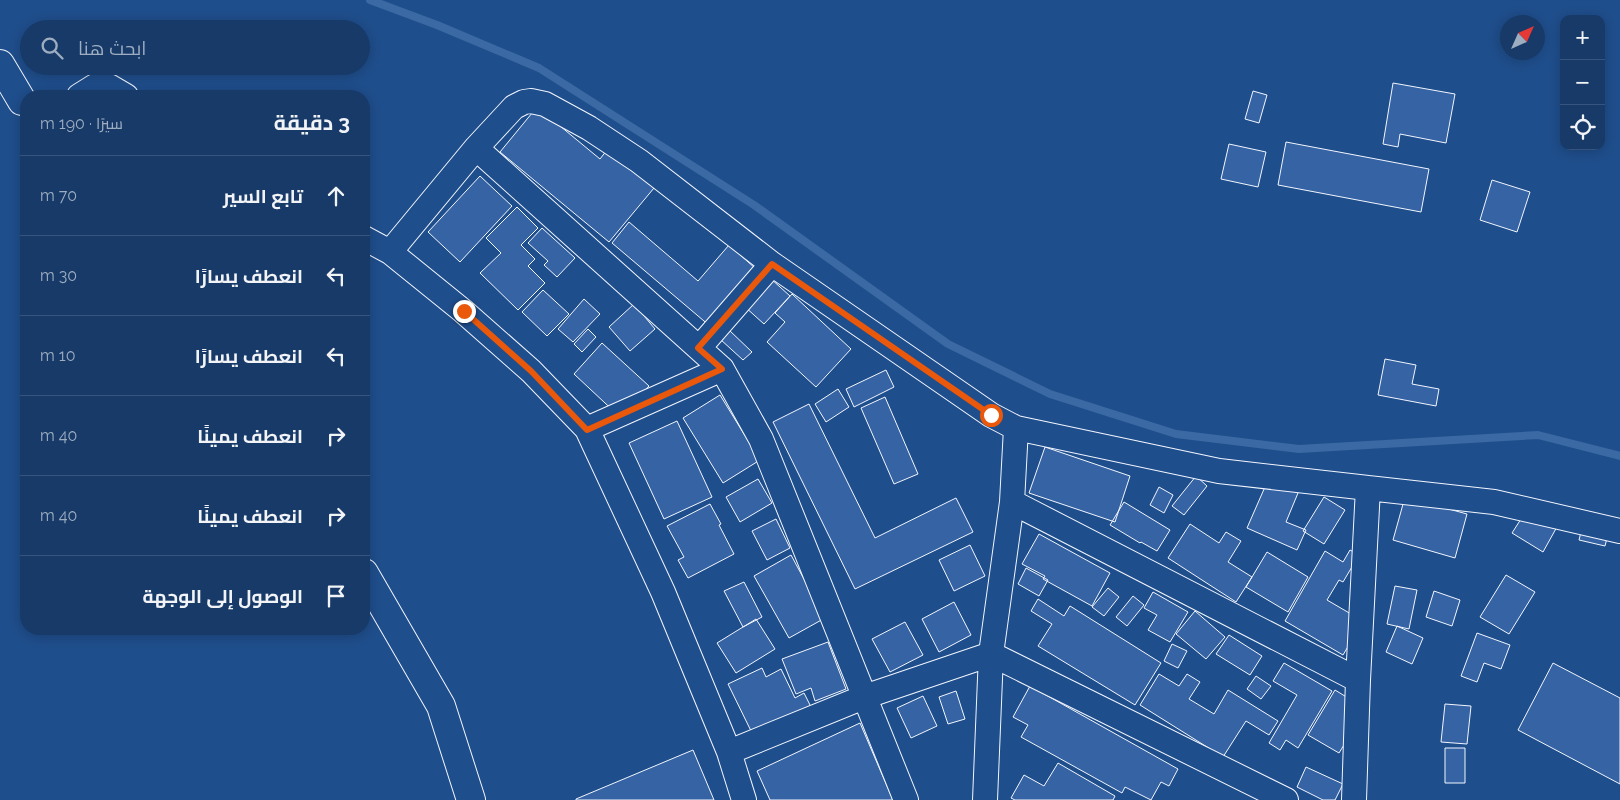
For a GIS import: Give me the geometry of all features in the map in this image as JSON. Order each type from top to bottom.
[{"type":"main road","points":[[0,64],[20,96]]},
{"type":"main road","points":[[0,83],[20,100]]},
{"type":"main road","points":[[370,584],[440,706],[471,800]]},
{"type":"street","points":[[88,90],[94,86],[109,86],[116,90]]},
{"type":"street","points":[[390,252],[476,148],[514,107],[531,101],[545,104],[589,128],[639,161],[772,264],[991,415],[1016,428],[1219,471],[1494,502],[1620,530]]},
{"type":"street","points":[[476,148],[722,369],[761,439],[906,800]]},
{"type":"street","points":[[370,241],[390,252],[464,311],[531,371],[587,430],[664,592],[729,752],[744,800]]},
{"type":"street","points":[[698,348],[772,264]]},
{"type":"street","points":[[587,430],[722,369]]},
{"type":"street","points":[[985,800],[991,654],[1012,502],[1016,428]]},
{"type":"street","points":[[1354,800],[1368,488]]},
{"type":"street","points":[[1012,502],[1358,680]]},
{"type":"street","points":[[729,752],[864,697],[991,654],[1286,800]]},
{"type":"building","points":[[1393,83],[1455,94],[1446,143],[1400,134],[1398,147],[1383,144]]},
{"type":"building","points":[[1253,91],[1267,95],[1259,123],[1245,119]]},
{"type":"building","points":[[537,107],[600,159],[607,150],[654,188],[609,242],[500,152]]},
{"type":"building","points":[[1286,142],[1429,169],[1421,212],[1278,185]]},
{"type":"building","points":[[1229,144],[1266,152],[1258,187],[1221,179]]},
{"type":"building","points":[[480,176],[512,206],[460,262],[428,232]]},
{"type":"building","points":[[1492,180],[1530,192],[1517,232],[1480,220]]},
{"type":"building","points":[[517,207],[538,228],[521,245],[535,259],[528,266],[545,283],[518,310],[480,273],[501,253],[486,238]]},
{"type":"building","points":[[629,222],[698,281],[729,245],[765,277],[717,332],[612,243]]},
{"type":"building","points":[[542,228],[575,258],[557,277],[544,265],[548,261],[528,243]]},
{"type":"building","points":[[770,278],[790,296],[764,324],[744,306]]},
{"type":"building","points":[[543,290],[569,314],[547,336],[522,312]]},
{"type":"building","points":[[792,294],[851,349],[816,387],[767,342],[785,322],[775,313]]},
{"type":"building","points":[[584,299],[600,314],[573,342],[558,329]]},
{"type":"building","points":[[634,304],[655,329],[630,351],[609,327]]},
{"type":"building","points":[[588,329],[596,337],[582,352],[574,344]]},
{"type":"building","points":[[729,330],[752,352],[743,360],[720,339]]},
{"type":"building","points":[[602,343],[649,386],[620,417],[574,374]]},
{"type":"building","points":[[1385,359],[1416,365],[1412,384],[1439,389],[1436,406],[1378,395]]},
{"type":"building","points":[[886,370],[894,387],[854,407],[846,389]]},
{"type":"building","points":[[838,389],[849,407],[826,422],[815,404]]},
{"type":"building","points":[[720,395],[760,460],[723,483],[683,418]]},
{"type":"building","points":[[885,397],[918,474],[894,484],[861,408]]},
{"type":"building","points":[[809,404],[875,538],[956,498],[973,532],[855,589],[773,422]]},
{"type":"building","points":[[677,421],[712,497],[664,519],[629,443]]},
{"type":"building","points":[[1045,447],[1130,476],[1115,522],[1029,493]]},
{"type":"building","points":[[1196,476],[1207,486],[1184,515],[1172,506]]},
{"type":"building","points":[[758,479],[772,503],[740,522],[726,497]]},
{"type":"building","points":[[1268,480],[1298,493],[1286,522],[1306,530],[1297,550],[1247,528]]},
{"type":"building","points":[[1159,487],[1173,495],[1164,513],[1150,505]]},
{"type":"building","points":[[1324,497],[1345,510],[1324,544],[1303,531]]},
{"type":"building","points":[[1405,497],[1467,514],[1455,558],[1393,540]]},
{"type":"building","points":[[1124,502],[1170,530],[1157,551],[1110,525]]},
{"type":"building","points":[[710,504],[734,554],[688,578],[678,560],[684,557],[667,526]]},
{"type":"building","points":[[1528,508],[1558,525],[1543,552],[1512,533]]},
{"type":"building","points":[[776,519],[790,548],[767,560],[752,531]]},
{"type":"building","points":[[1190,524],[1219,543],[1226,532],[1241,541],[1228,562],[1252,577],[1236,602],[1168,558]]},
{"type":"building","points":[[1583,524],[1609,530],[1605,546],[1579,540]]},
{"type":"building","points":[[1039,534],[1110,573],[1092,606],[1043,579],[1045,576],[1022,564]]},
{"type":"building","points":[[970,545],[985,576],[954,591],[939,560]]},
{"type":"building","points":[[1350,550],[1359,555],[1343,582],[1339,580],[1327,600],[1363,621],[1343,655],[1285,621],[1325,551],[1343,562]]},
{"type":"building","points":[[1267,552],[1308,577],[1288,612],[1246,587]]},
{"type":"building","points":[[791,555],[825,618],[789,638],[754,576]]},
{"type":"building","points":[[1026,568],[1048,580],[1039,596],[1018,584]]},
{"type":"building","points":[[1506,575],[1535,592],[1509,634],[1480,617]]},
{"type":"building","points":[[744,582],[762,617],[743,627],[724,591]]},
{"type":"building","points":[[1395,586],[1417,590],[1409,629],[1387,624]]},
{"type":"building","points":[[1108,588],[1119,597],[1104,616],[1092,607]]},
{"type":"building","points":[[1434,591],[1460,600],[1452,626],[1426,617]]},
{"type":"building","points":[[1153,592],[1188,612],[1170,642],[1148,630],[1157,615],[1144,608]]},
{"type":"building","points":[[1133,596],[1144,605],[1127,626],[1116,617]]},
{"type":"building","points":[[1038,599],[1064,616],[1070,606],[1161,663],[1135,705],[1038,646],[1052,624],[1031,611]]},
{"type":"building","points":[[954,602],[971,635],[939,652],[922,619]]},
{"type":"building","points":[[1195,611],[1225,637],[1206,659],[1176,634]]},
{"type":"building","points":[[756,619],[775,649],[736,673],[717,643]]},
{"type":"building","points":[[905,622],[923,655],[890,672],[872,639]]},
{"type":"building","points":[[1397,626],[1423,638],[1412,664],[1386,652]]},
{"type":"building","points":[[1477,633],[1510,645],[1501,669],[1484,663],[1477,682],[1461,676]]},
{"type":"building","points":[[1229,635],[1262,656],[1250,675],[1216,654]]},
{"type":"building","points":[[828,642],[846,689],[815,701],[811,688],[796,694],[782,659]]},
{"type":"building","points":[[1172,644],[1187,651],[1178,668],[1164,661]]},
{"type":"building","points":[[1284,663],[1332,691],[1298,748],[1286,740],[1280,750],[1269,743],[1297,695],[1273,681]]},
{"type":"building","points":[[1553,663],[1620,698],[1620,784],[1518,730]]},
{"type":"building","points":[[762,668],[766,677],[781,669],[795,698],[804,693],[811,707],[753,735],[728,684]]},
{"type":"building","points":[[1159,674],[1179,686],[1187,674],[1200,682],[1189,699],[1214,714],[1228,690],[1278,721],[1269,735],[1246,721],[1223,757],[1140,705]]},
{"type":"building","points":[[1256,676],[1271,686],[1261,699],[1247,689]]},
{"type":"building","points":[[1030,686],[1178,769],[1169,786],[1161,782],[1151,800],[1125,787],[1122,793],[1021,737],[1028,725],[1013,717]]},
{"type":"building","points":[[1335,690],[1366,709],[1339,753],[1308,735]]},
{"type":"building","points":[[956,691],[965,719],[948,724],[939,697]]},
{"type":"building","points":[[923,696],[937,726],[911,738],[897,708]]},
{"type":"building","points":[[1445,704],[1471,706],[1467,744],[1441,742]]},
{"type":"building","points":[[860,723],[893,800],[770,800],[757,771]]},
{"type":"building","points":[[1445,748],[1465,748],[1465,783],[1445,783]]},
{"type":"building","points":[[693,750],[714,800],[576,800],[576,799]]},
{"type":"building","points":[[1058,763],[1115,796],[1113,800],[1015,800],[1011,798],[1024,775],[1044,786]]},
{"type":"building","points":[[1306,767],[1343,784],[1335,800],[1323,800],[1297,787]]},
{"type":"waterway","points":[[370,0],[437,25],[539,68],[754,205],[948,344],[1050,394],[1176,434],[1299,449],[1538,435],[1620,456]]},
{"type":"route","points":[[464,311],[531,371],[587,430],[722,369],[698,348],[772,264],[991,415]]}]
